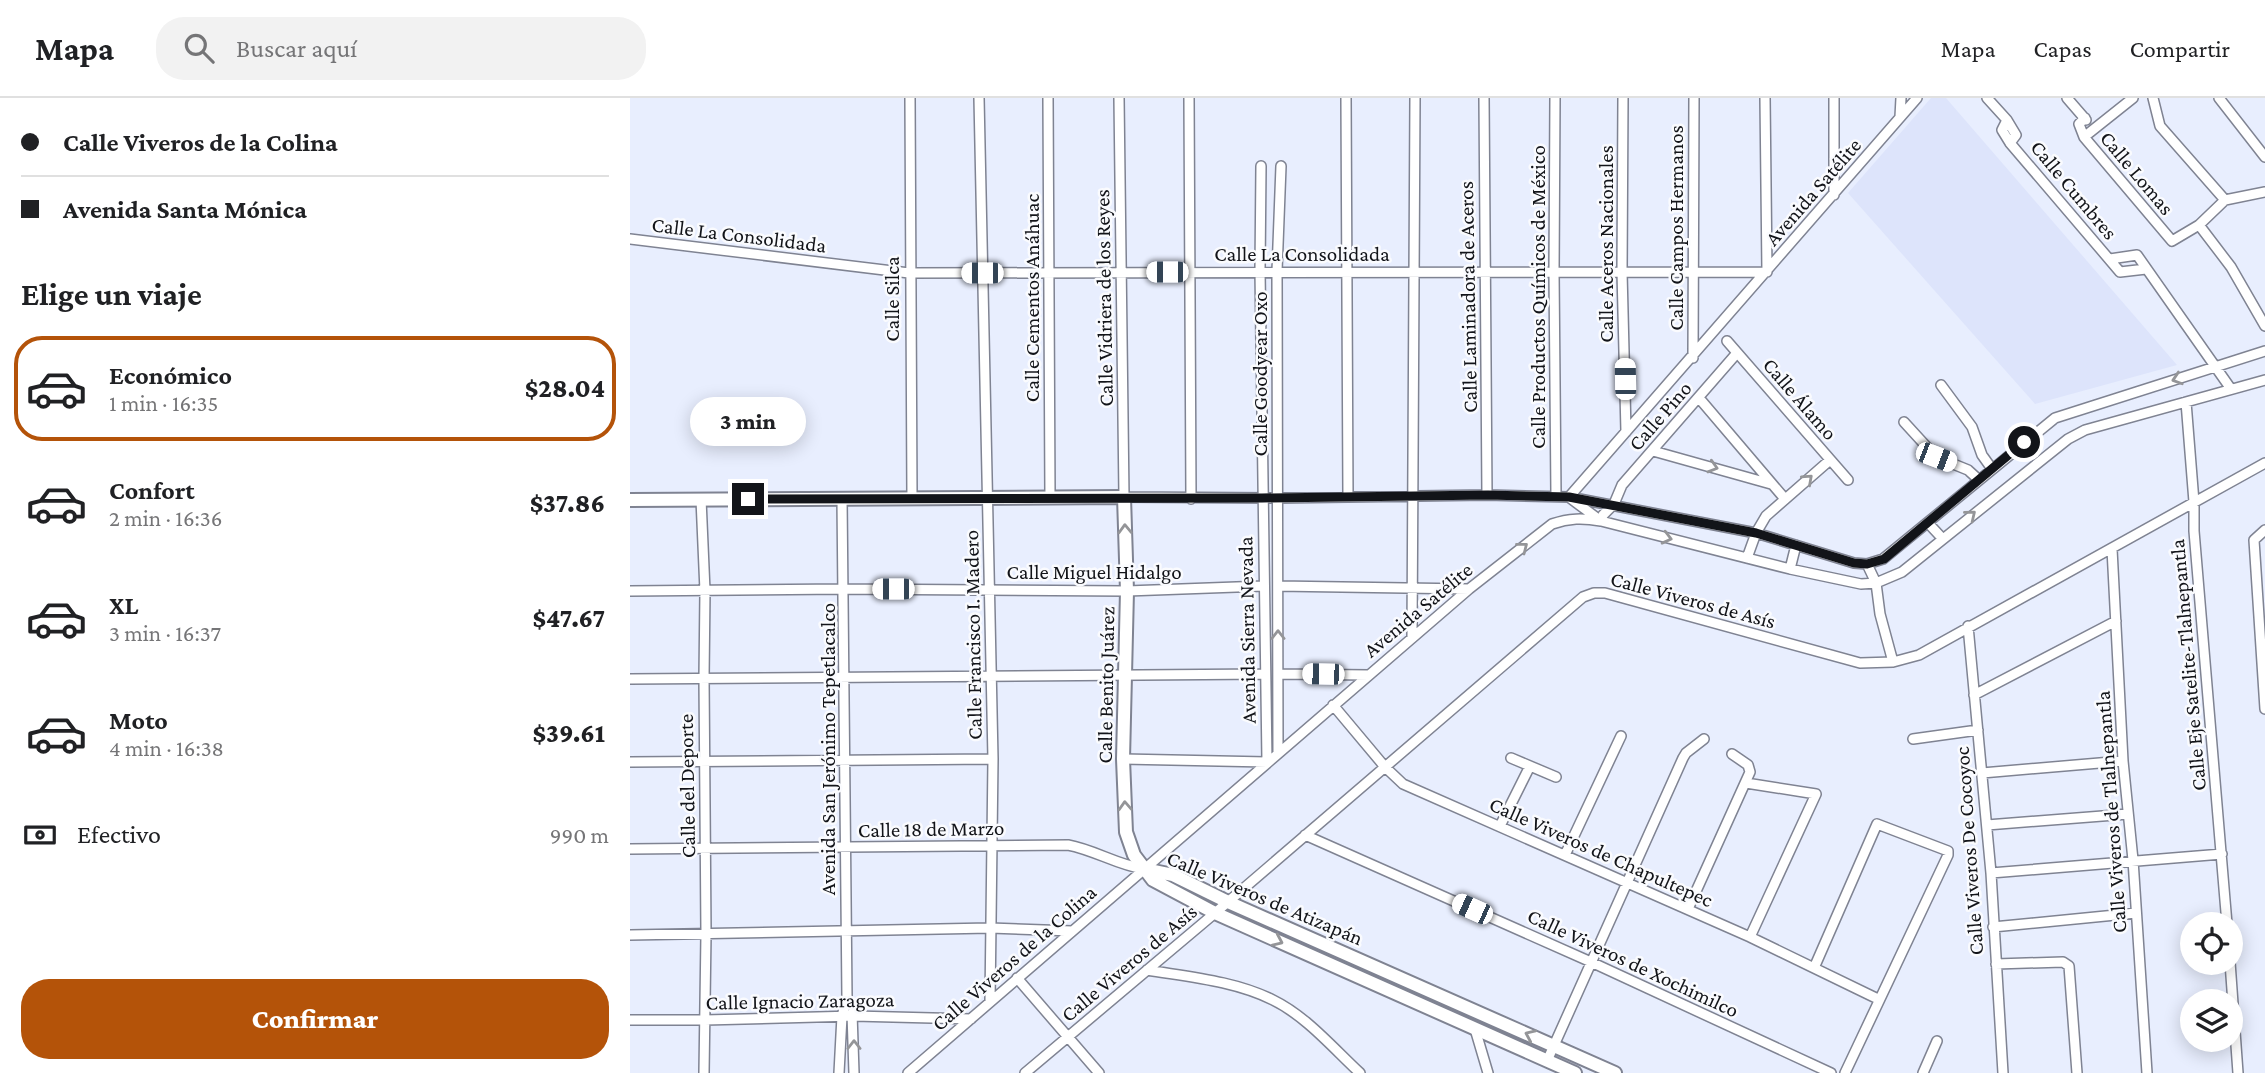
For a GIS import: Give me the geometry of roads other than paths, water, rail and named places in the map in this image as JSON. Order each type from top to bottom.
[{"type":"main road","points":[[630,500],[1124,497]]},
{"type":"main road","name":"Calle Benito Juárez","points":[[1124,497],[1127,591],[1123,759],[1126,832],[1134,855],[1144,869]]},
{"type":"main road","name":"Calle Viveros de Atizapán","points":[[1144,869],[1173,875],[1228,902],[1615,1073]]},
{"type":"main road","name":"Calle Viveros de Atizapán","points":[[1144,869],[1161,886],[1215,913],[1574,1073]]},
{"type":"street","name":"Calle Silca","points":[[910,98],[912,499]]},
{"type":"street","name":"Calle Francisco I. Madero","points":[[979,98],[991,590],[993,845],[990,1002]]},
{"type":"street","name":"Calle Cementos Anáhuac","points":[[1048,98],[1050,498]]},
{"type":"street","name":"Calle Vidriera de los Reyes","points":[[1119,98],[1124,497]]},
{"type":"street","points":[[1189,98],[1191,499]]},
{"type":"street","points":[[1346,98],[1348,496]]},
{"type":"street","points":[[1412,638],[1415,98]]},
{"type":"street","name":"Calle Laminadora de Aceros","points":[[1483,98],[1488,495]]},
{"type":"street","name":"Calle Productos Químicos de México","points":[[1555,98],[1556,496]]},
{"type":"street","name":"Calle Aceros Nacionales","points":[[1623,98],[1622,272],[1626,432]]},
{"type":"street","name":"Calle Campos Hermanos","points":[[1693,358],[1694,98]]},
{"type":"street","points":[[1765,98],[1767,272]]},
{"type":"street","points":[[1834,98],[1834,195]]},
{"type":"street","points":[[1900,117],[1901,98]]},
{"type":"street","name":"Avenida Satélite","points":[[1569,497],[1917,98]]},
{"type":"street","name":"Calle Cumbres","points":[[1987,98],[2007,120],[2013,139]]},
{"type":"street","name":"Calle Lomas","points":[[2067,98],[2087,134],[2172,241],[2199,225]]},
{"type":"street","points":[[2087,134],[2133,98]]},
{"type":"street","points":[[2153,98],[2160,126],[2225,200]]},
{"type":"street","points":[[2219,98],[2265,158]]},
{"type":"street","name":"Calle Cumbres","points":[[2007,120],[2002,130],[2013,139],[2120,272],[2146,269]]},
{"type":"street","name":"Calle Goodyear Oxo","points":[[1261,166],[1262,498]]},
{"type":"street","name":"Calle Goodyear Oxo","points":[[1278,498],[1277,271],[1281,166]]},
{"type":"street","points":[[2265,192],[2225,200],[2199,225],[2231,267],[2265,326]]},
{"type":"street","name":"Calle La Consolidada","points":[[630,239],[909,273],[1767,272]]},
{"type":"street","name":"Calle Cumbres","points":[[2110,259],[2137,255],[2231,389]]},
{"type":"street","name":"Calle Álamo","points":[[1727,341],[1847,480]]},
{"type":"street","points":[[1124,497],[1569,497],[1756,533],[1854,563],[1867,564],[1884,559],[2055,418],[2265,351]]},
{"type":"street","name":"Calle Pino","points":[[1601,521],[1614,504],[1622,485],[1737,353]]},
{"type":"street","points":[[1569,497],[1601,521],[1846,582],[1876,583],[1902,572],[2068,439],[2085,430],[2265,380]]},
{"type":"street","points":[[1941,385],[1972,427],[1982,455],[1992,469]]},
{"type":"street","points":[[1699,398],[1785,499]]},
{"type":"street","name":"Calle Eje Satelite-Tlalnepantla","points":[[2186,402],[2195,545],[2226,912]]},
{"type":"street","points":[[1904,422],[1936,457],[1968,470],[1979,480]]},
{"type":"street","points":[[1653,451],[1773,484]]},
{"type":"street","points":[[1747,558],[1756,533],[1766,516],[1830,460]]},
{"type":"street","name":"Calle Viveros de Asís","points":[[1025,1073],[1583,597],[1605,593],[1860,663],[1893,663],[1919,655],[2265,463]]},
{"type":"street","name":"Avenida Sierra Nevada","points":[[1262,498],[1266,762]]},
{"type":"street","name":"Avenida Sierra Nevada","points":[[1278,498],[1278,752]]},
{"type":"street","name":"Calle del Deporte","points":[[701,499],[705,591],[704,1073]]},
{"type":"street","name":"Avenida San Jerónimo Tepetlacalco","points":[[839,1073],[842,1016],[847,998],[846,677],[842,499]]},
{"type":"street","name":"Avenida Satélite","points":[[1144,869],[1469,589],[1552,524],[1574,519],[1601,521]]},
{"type":"street","points":[[1928,523],[1942,538]]},
{"type":"street","points":[[2265,530],[2254,540],[2265,709]]},
{"type":"street","points":[[1790,569],[1796,545]]},
{"type":"street","name":"Calle Viveros de Tlalnepantla","points":[[2112,549],[2123,761],[2133,860],[2147,1073]]},
{"type":"street","points":[[1867,564],[1876,583],[1880,614],[1893,663]]},
{"type":"street","name":"Calle Miguel Hidalgo","points":[[630,591],[1127,591],[1264,586]]},
{"type":"street","points":[[1278,586],[1469,589]]},
{"type":"street","points":[[1974,695],[2116,621]]},
{"type":"street","name":"Calle Viveros De Cocoyoc","points":[[1968,626],[1991,873],[2003,1073]]},
{"type":"street","points":[[630,680],[1265,674]]},
{"type":"street","points":[[1278,674],[1368,675]]},
{"type":"street","name":"Calle Viveros de Chapultepec","points":[[1333,705],[1385,767],[1403,784],[1750,937],[1878,999]]},
{"type":"street","points":[[1913,739],[1978,730]]},
{"type":"street","points":[[1565,855],[1621,736]]},
{"type":"street","points":[[1547,1061],[1683,758],[1686,752],[1704,739]]},
{"type":"street","points":[[1688,909],[1750,772],[1748,765],[1732,754]]},
{"type":"street","points":[[1511,758],[1556,778]]},
{"type":"street","points":[[630,762],[993,759]]},
{"type":"street","points":[[1123,759],[1266,762]]},
{"type":"street","points":[[1982,773],[2123,761]]},
{"type":"street","points":[[1500,826],[1530,766]]},
{"type":"street","points":[[1746,783],[1815,794],[1750,937]]},
{"type":"street","points":[[1987,825],[2128,814]]},
{"type":"street","points":[[1814,968],[1877,824],[1948,851],[1845,1073]]},
{"type":"street","name":"Calle Viveros de Xochimilco","points":[[1305,835],[1591,962],[1831,1073]]},
{"type":"street","name":"Calle 18 de Marzo","points":[[630,849],[1068,845],[1098,853],[1127,867],[1144,869]]},
{"type":"street","points":[[1991,873],[2222,854]]},
{"type":"street","name":"Calle Viveros de la Colina","points":[[908,1073],[1144,869]]},
{"type":"street","points":[[1993,927],[2136,913]]},
{"type":"street","points":[[630,935],[990,928],[1072,931]]},
{"type":"street","points":[[1996,964],[2063,962],[2069,966],[2077,1073]]},
{"type":"street","points":[[1147,970],[1242,988],[1274,1000],[1298,1015],[1360,1073]]},
{"type":"street","points":[[2231,975],[2238,1073]]},
{"type":"street","points":[[1017,978],[1099,1073]]},
{"type":"street","name":"Avenida San Jerónimo Tepetlacalco","points":[[847,998],[854,1016],[854,1073]]},
{"type":"street","name":"Calle Ignacio Zaragoza","points":[[630,1020],[842,1016],[971,1019]]},
{"type":"street","points":[[1475,1029],[1488,1073]]},
{"type":"street","points":[[1923,1073],[1937,1041]]}]
